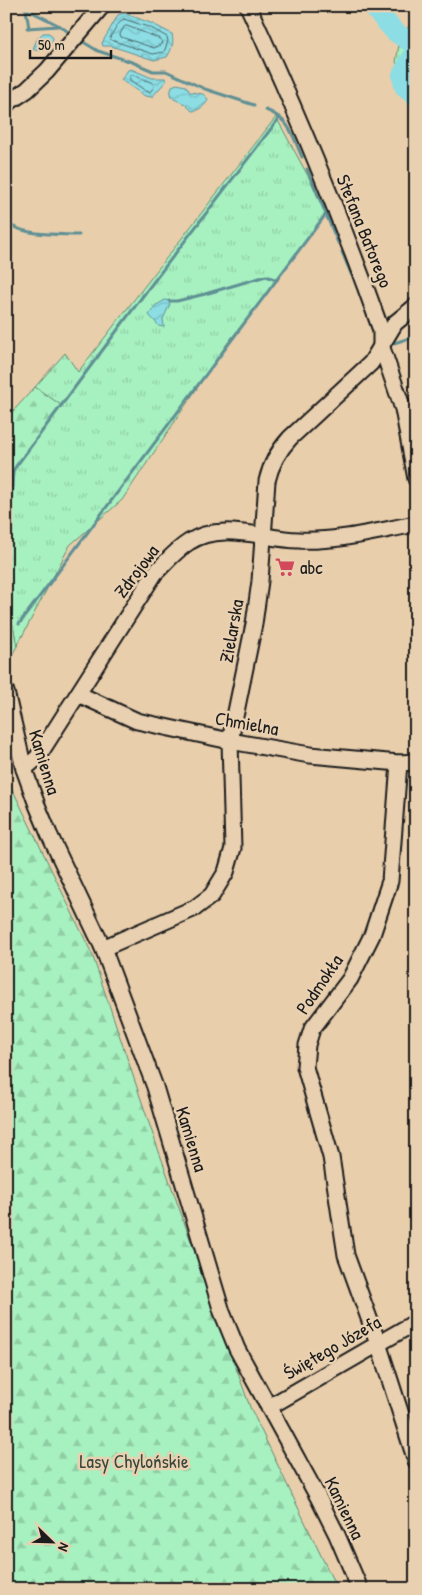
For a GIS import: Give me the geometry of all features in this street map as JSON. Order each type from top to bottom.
[{"type":"street","points":[[6,104],[27,90],[40,77],[102,6]]},
{"type":"street","name":"Stefana Batorego","points":[[248,6],[296,114],[381,330],[381,345],[403,408],[416,479]]},
{"type":"street","name":"Zielarska","points":[[103,948],[195,908],[212,895],[226,872],[233,848],[230,741],[254,624],[271,465],[280,449],[290,438],[371,363],[395,323],[416,306]]},
{"type":"street","name":"Zdrojowa","points":[[24,769],[37,758],[155,573],[171,556],[190,541],[204,534],[225,531],[298,540],[336,538],[416,524]]},
{"type":"street","name":"Kamienna","points":[[6,692],[24,769],[49,834],[103,948],[155,1087],[222,1312],[237,1349],[322,1505],[360,1589]]},
{"type":"street","name":"Chmielna","points":[[78,694],[137,721],[230,741],[310,754],[399,763],[416,762]]},
{"type":"street","name":"Podmokła","points":[[399,763],[390,880],[372,935],[350,979],[312,1029],[307,1045],[305,1067],[331,1157],[346,1255],[378,1343],[416,1461]]},
{"type":"street","name":"Świętego Józefa","points":[[269,1407],[416,1322]]},
{"type":"green space","points":[[416,21],[416,94],[396,62],[401,33]]},
{"type":"green space","points":[[276,117],[327,211],[277,280],[226,345],[122,500],[70,545],[17,646],[11,616],[6,606],[6,479],[61,406],[35,387],[65,353],[78,372]]},
{"type":"green space","points":[[35,387],[61,405],[7,479],[6,419]]},
{"type":"green space","points":[[6,606],[11,616],[17,646],[11,657],[6,648]]},
{"type":"green space","name":"Lasy Chylońskie","points":[[6,776],[92,954],[152,1132],[250,1407],[337,1589],[6,1589]]},
{"type":"water","points":[[124,13],[153,24],[172,34],[172,46],[167,57],[154,60],[111,46],[103,46],[102,43],[118,15]]},
{"type":"water","points":[[43,33],[49,33],[53,38],[50,44],[39,51],[33,49],[37,39]]},
{"type":"water","points":[[131,69],[152,78],[165,78],[167,80],[152,97],[145,96],[121,80],[128,70]]},
{"type":"water","points":[[177,84],[186,86],[190,92],[203,94],[208,99],[206,103],[197,110],[192,111],[185,104],[170,95],[172,86]]},
{"type":"water","points":[[165,300],[169,301],[170,304],[163,319],[164,327],[159,326],[149,315],[155,306]]},
{"type":"waterway","points":[[20,6],[67,31]]},
{"type":"waterway","points":[[372,6],[395,32],[413,44],[415,52],[402,75],[404,86],[416,96]]},
{"type":"waterway","points":[[26,10],[29,28]]},
{"type":"waterway","points":[[27,28],[58,26]]},
{"type":"waterway","points":[[80,40],[98,51],[153,71],[166,71],[205,89],[254,105]]},
{"type":"waterway","points":[[266,110],[285,123],[293,135],[302,157]]},
{"type":"waterway","points":[[6,510],[11,494],[14,469],[148,289],[280,117]]},
{"type":"waterway","points":[[307,169],[338,243]]},
{"type":"waterway","points":[[19,624],[326,214]]},
{"type":"waterway","points":[[10,225],[34,233],[79,235]]},
{"type":"waterway","points":[[342,252],[352,276]]},
{"type":"waterway","points":[[169,301],[177,301],[205,294],[266,276],[277,280]]},
{"type":"waterway","points":[[355,281],[375,337]]},
{"type":"waterway","points":[[391,344],[416,336]]},
{"type":"place","name":"abc","points":[[285,567]]}]
